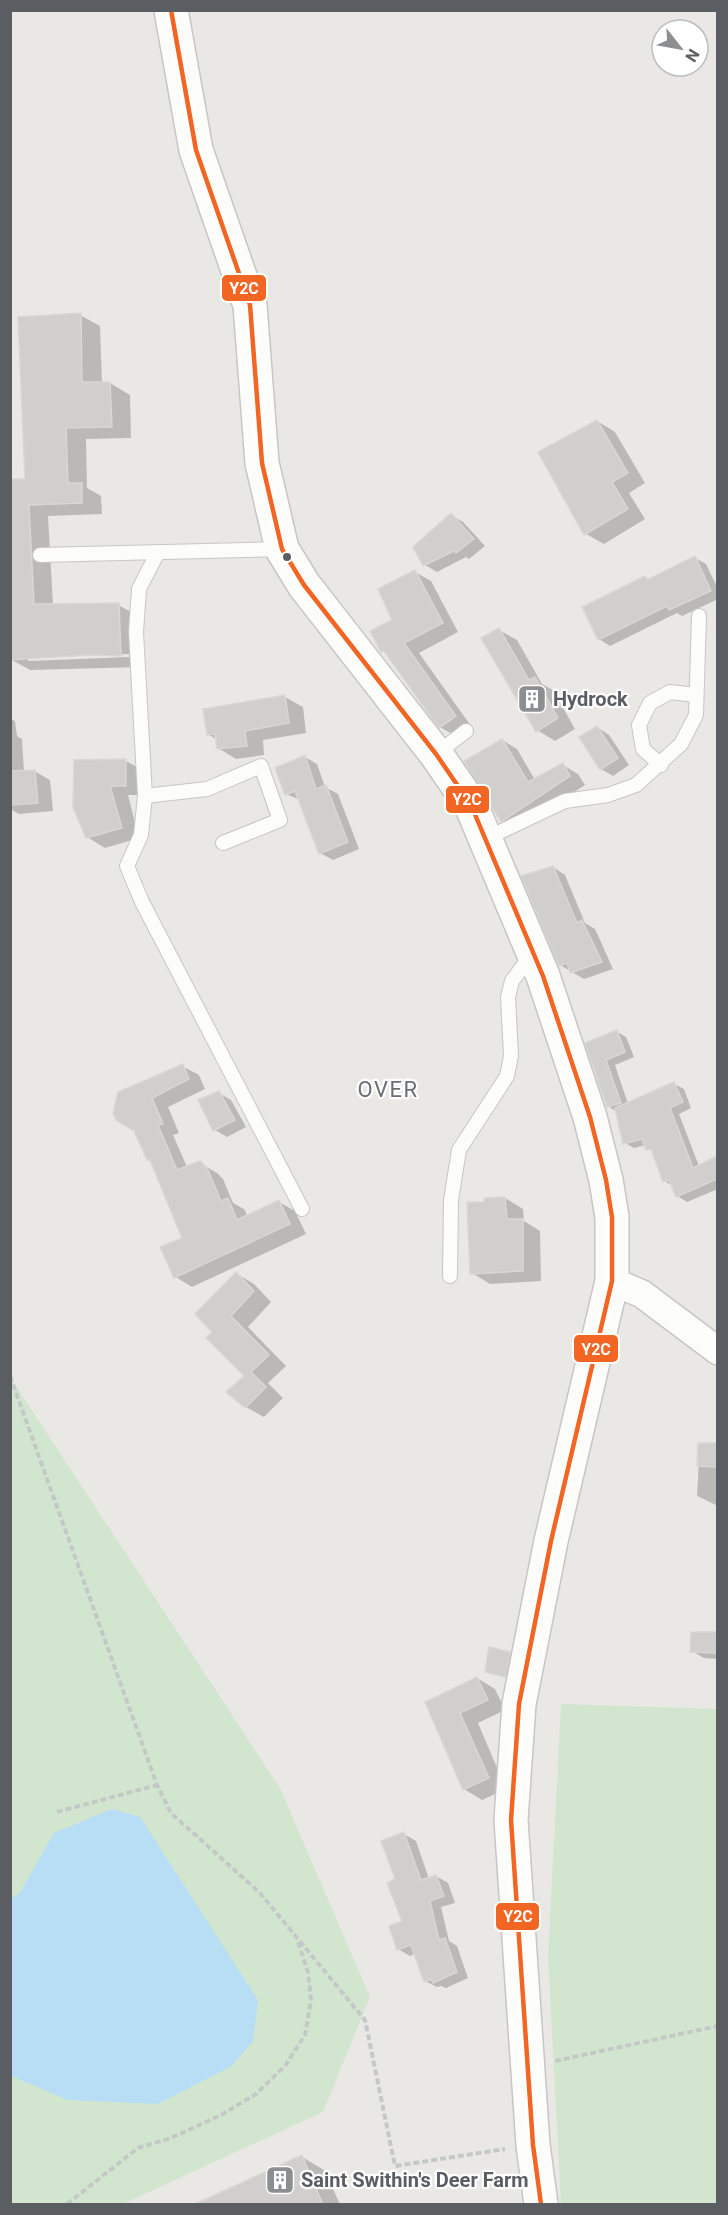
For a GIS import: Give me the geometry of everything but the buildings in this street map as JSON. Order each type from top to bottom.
[{"type":"street","points":[[171,10],[196,150],[250,305],[262,463],[282,549],[304,585],[436,754],[471,805],[533,952],[590,1117],[606,1180],[612,1218],[612,1281],[551,1540],[519,1704],[511,1820],[533,2145],[541,2205]]},
{"type":"street","points":[[612,1281],[642,1294],[717,1351]]},
{"type":"lane","points":[[40,555],[282,549]]},
{"type":"lane","points":[[158,552],[139,589],[136,632],[145,796],[141,835],[127,866],[142,902],[302,1209]]},
{"type":"lane","points":[[485,839],[565,801],[608,795],[636,786],[661,765],[681,744],[696,715],[694,695],[699,616]]},
{"type":"lane","points":[[661,765],[643,749],[639,725],[650,704],[670,692],[694,695]]},
{"type":"lane","points":[[436,754],[466,732]]},
{"type":"lane","points":[[145,796],[207,789],[261,766],[280,820],[223,843]]},
{"type":"lane","points":[[450,1276],[451,1200],[459,1150],[507,1076],[511,1056],[508,997],[512,981],[533,952]]},
{"type":"path","points":[[10,1376],[157,1785],[171,1813],[260,1893],[365,2020],[395,2166],[533,2145]]},
{"type":"path","points":[[57,1812],[157,1785]]},
{"type":"path","points":[[67,2205],[138,2148],[171,2138],[221,2115],[256,2094],[285,2066],[305,2035],[311,2000],[309,1972],[297,1938]]},
{"type":"path","points":[[528,2067],[717,2026]]},
{"type":"green space","points":[[10,1377],[280,1788],[370,1997],[323,2112],[123,2204],[11,2204]]},
{"type":"green space","points":[[561,1704],[717,1709],[717,2204],[561,2204],[548,1957]]},
{"type":"water","points":[[112,1809],[140,1817],[258,2000],[253,2041],[232,2066],[158,2104],[68,2100],[11,2076],[11,1898],[19,1894],[54,1833]]},
{"type":"transit line","name":"Y2C","points":[[171,10],[196,150],[250,305],[262,463],[282,549],[304,585],[436,754],[471,805],[543,976],[590,1117],[606,1180],[612,1217],[612,1281],[551,1541],[519,1704],[511,1820],[533,2145],[541,2204]]},
{"type":"place","name":"Hydrock","points":[[532,699]]},
{"type":"place","name":"Saint Swithin's Deer Farm","points":[[280,2180]]},
{"type":"district","name":"OVER","points":[[388,1089]]}]
